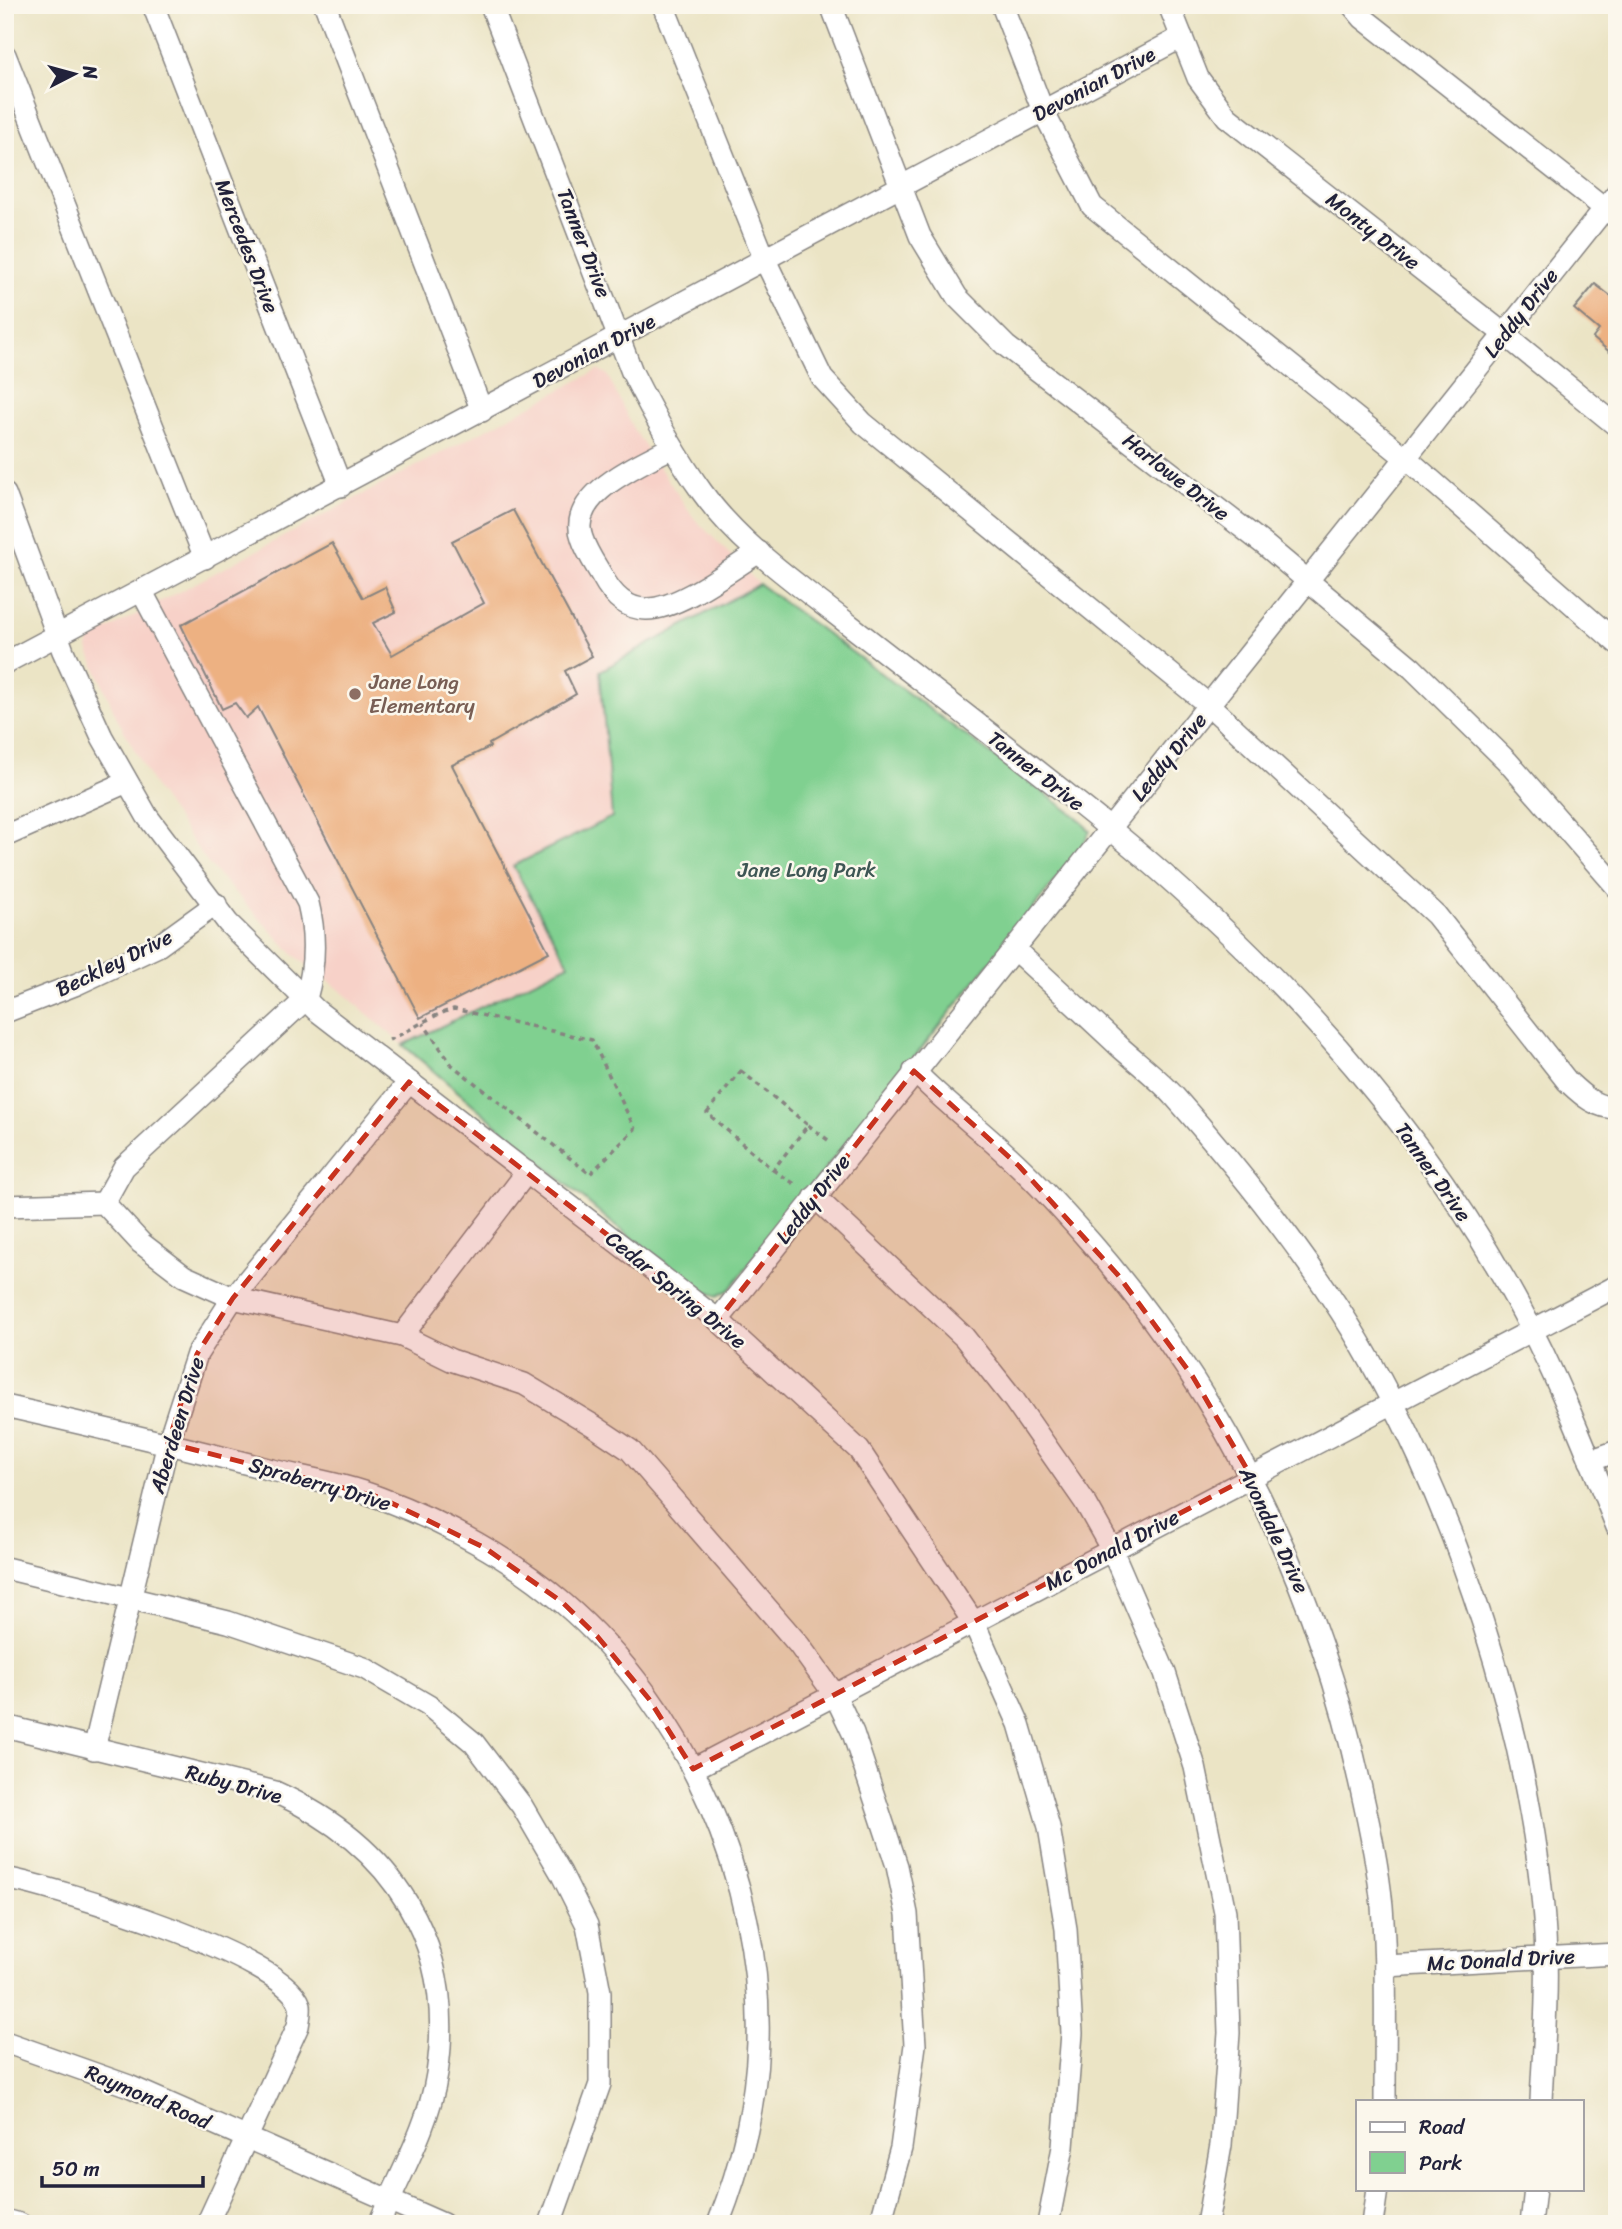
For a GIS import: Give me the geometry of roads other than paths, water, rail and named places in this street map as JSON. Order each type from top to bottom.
[{"type":"street","name":"Mercedes Drive","points":[[153,5],[341,486]]},
{"type":"street","points":[[326,5],[482,411]]},
{"type":"street","name":"Tanner Drive","points":[[491,5],[646,403],[671,447],[706,497],[759,552],[1111,830],[1227,933],[1292,996],[1392,1114],[1471,1226],[1517,1301],[1567,1403],[1617,1527]]},
{"type":"street","points":[[663,5],[765,260],[822,378],[863,423],[1210,706],[1436,915],[1567,1081],[1587,1100],[1606,1108],[1617,1108]]},
{"type":"street","name":"Harlowe Drive","points":[[831,5],[918,231],[936,267],[954,293],[981,323],[1310,582],[1412,668],[1499,752],[1557,815],[1617,887]]},
{"type":"street","points":[[1002,5],[1043,111],[1091,206],[1406,458],[1617,643]]},
{"type":"street","name":"Monty Drive","points":[[1169,5],[1198,78],[1227,117],[1617,426]]},
{"type":"street","points":[[1352,5],[1363,18],[1613,206]]},
{"type":"street","name":"Devonian Drive","points":[[5,663],[1182,37]]},
{"type":"street","points":[[5,55],[205,558]]},
{"type":"street","name":"Leddy Drive","points":[[718,1320],[914,1071],[1310,582],[1504,334],[1613,206]]},
{"type":"street","points":[[671,447],[606,485],[588,500],[584,509],[581,536],[610,591],[626,604],[646,610],[673,604],[759,552]]},
{"type":"street","name":"Cedar Spring Drive","points":[[6,496],[81,694],[127,782],[174,855],[216,904],[228,923],[306,999],[409,1082],[718,1320],[859,1450],[974,1623],[1019,1724],[1049,1827],[1066,1930],[1072,2033],[1063,2147],[1048,2224]]},
{"type":"street","points":[[104,1203],[124,1167],[306,999],[312,978],[314,930],[308,903],[142,592]]},
{"type":"street","points":[[5,836],[127,782]]},
{"type":"street","name":"Beckley Drive","points":[[5,1012],[78,984],[158,946],[216,904]]},
{"type":"street","points":[[1014,949],[1172,1094],[1262,1199],[1341,1313],[1392,1402],[1421,1461],[1464,1567],[1504,1695],[1521,1768],[1542,1892],[1546,1958],[1541,2100]]},
{"type":"street","name":"Avondale Drive","points":[[914,1071],[1019,1166],[1118,1275],[1193,1377],[1251,1476],[1299,1580],[1346,1717],[1372,1841],[1385,1966],[1385,2100]]},
{"type":"street","name":"Aberdeen Drive","points":[[94,1749],[168,1443],[197,1354],[233,1298],[409,1082]]},
{"type":"street","points":[[402,1336],[527,1171]]},
{"type":"street","points":[[815,1197],[964,1337],[1014,1400],[1085,1502],[1112,1550],[1165,1673],[1195,1767],[1225,1912],[1230,2034],[1221,2145],[1206,2224]]},
{"type":"street","points":[[5,1206],[104,1203],[141,1243],[184,1276],[233,1298],[402,1336],[451,1360],[524,1384],[630,1450],[799,1645],[835,1695],[853,1733],[897,1866],[906,1914],[915,2045],[901,2148],[880,2224]]},
{"type":"street","name":"Mc Donald Drive","points":[[693,1769],[1617,1286]]},
{"type":"street","name":"Spraberry Drive","points":[[5,1406],[168,1443],[379,1497],[485,1548],[562,1602],[597,1636],[649,1699],[693,1769],[726,1846],[741,1898],[754,1974],[758,2042],[751,2108],[733,2186],[718,2224]]},
{"type":"street","points":[[1591,1461],[1617,1451]]},
{"type":"street","points":[[5,1568],[228,1622],[364,1668],[429,1706],[474,1743],[522,1806],[587,1925],[600,1992],[600,2084],[550,2224]]},
{"type":"street","name":"Ruby Drive","points":[[5,1726],[275,1792],[309,1807],[347,1832],[380,1865],[405,1899],[421,1930],[433,1963],[439,2002],[439,2040],[437,2075],[430,2102],[379,2224]]},
{"type":"street","points":[[5,1878],[39,1884],[138,1915],[271,1975],[288,1989],[300,2006],[298,2026],[207,2224]]},
{"type":"street","name":"Mc Donald Drive","points":[[1385,1966],[1617,1954]]},
{"type":"street","name":"Raymond Road","points":[[5,2042],[129,2086],[443,2224]]},
{"type":"street","points":[[1372,2224],[1377,2190]]},
{"type":"street","points":[[1531,2224],[1535,2190]]},
{"type":"street","points":[[5,2220],[20,2224]]},
{"type":"place","name":"Jane Long Elementary","points":[[355,694]]},
{"type":"park label","name":"Jane Long Park","points":[[807,870]]}]
